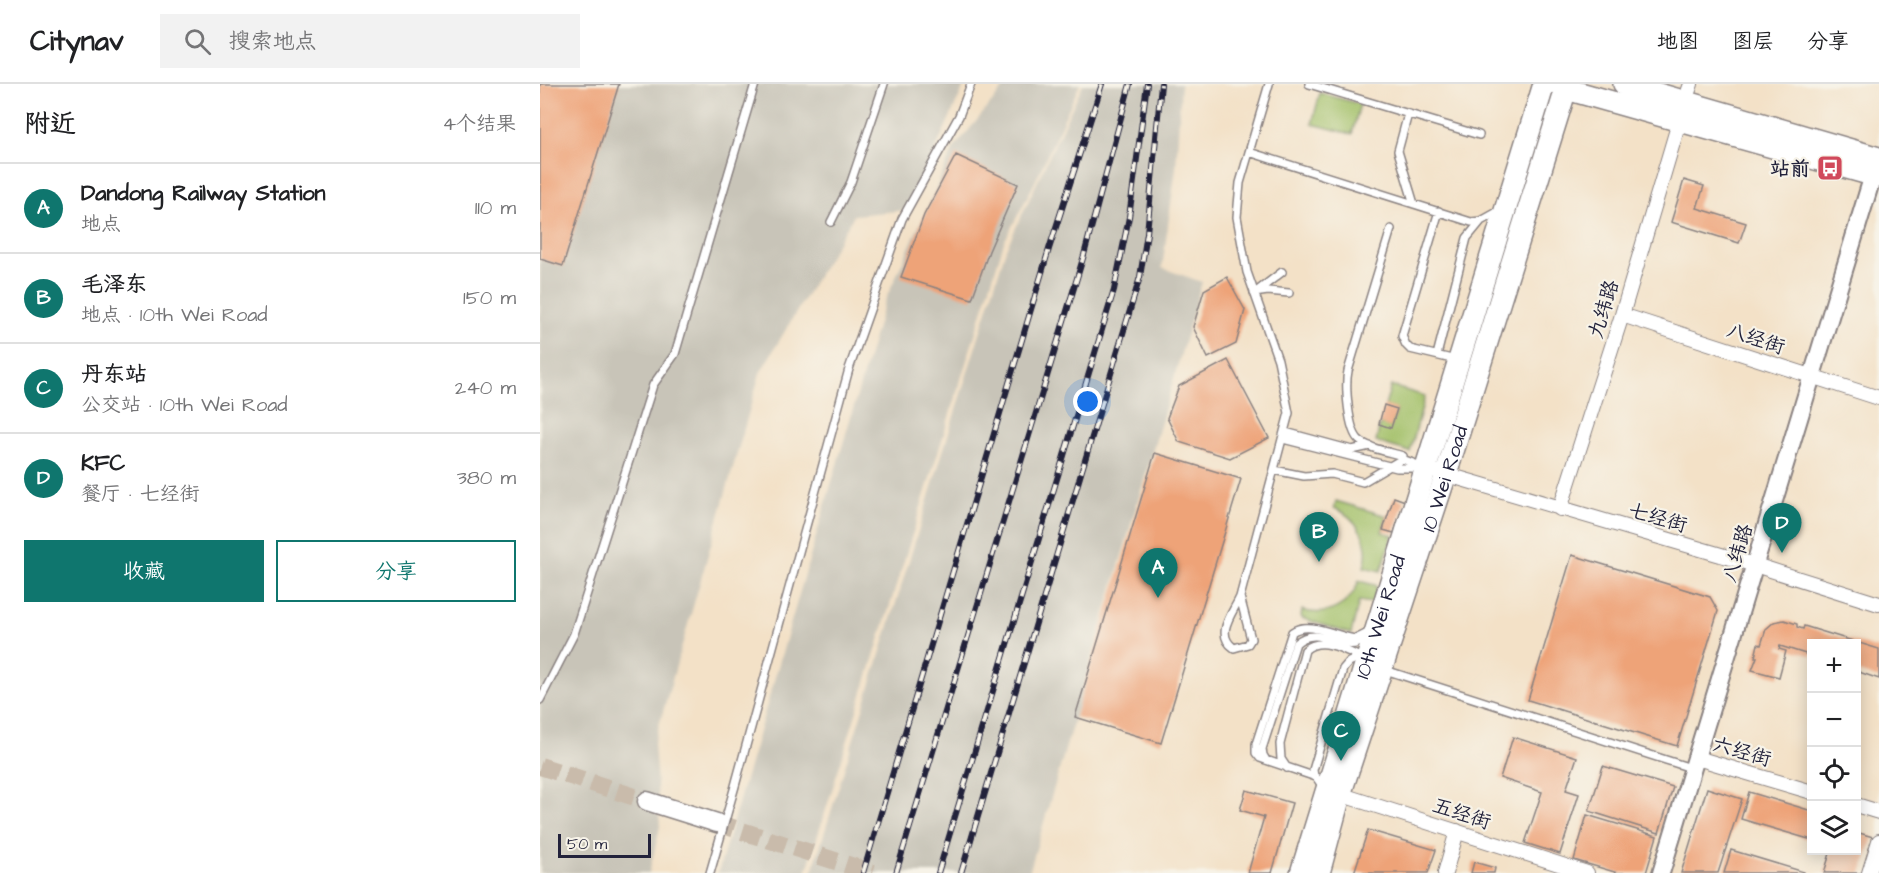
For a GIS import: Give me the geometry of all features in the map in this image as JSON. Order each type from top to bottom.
[{"type":"main road","name":"10th Wei Road","points":[[1370,662],[1381,616],[1436,471],[1460,361],[1544,84]]},
{"type":"main road","points":[[1624,84],[1685,101],[1877,170]]},
{"type":"main road","points":[[1564,86],[1685,101]]},
{"type":"main road","name":"10 Wei Road","points":[[1318,873],[1327,787],[1436,471],[1564,86]]},
{"type":"main road","points":[[1301,873],[1327,787]]},
{"type":"main road","points":[[647,801],[717,823]]},
{"type":"street","name":"九纬路","points":[[1560,509],[1622,315],[1685,101]]},
{"type":"street","name":"八纬路","points":[[1661,873],[1877,170]]},
{"type":"street","name":"八经街","points":[[1622,315],[1879,398]]},
{"type":"street","name":"七经街","points":[[1436,471],[1879,604]]},
{"type":"street","name":"六经街","points":[[1695,763],[1807,791]]},
{"type":"street","name":"五经街","points":[[1327,787],[1587,873]]},
{"type":"street","points":[[1861,806],[1879,812]]},
{"type":"street","points":[[1445,873],[1457,831]]},
{"type":"street","points":[[1869,873],[1879,840]]},
{"type":"lane","points":[[540,700],[574,634],[653,385],[675,354],[755,84]]},
{"type":"lane","points":[[831,222],[851,182],[884,84]]},
{"type":"lane","points":[[710,873],[739,775],[849,369],[902,219],[959,116],[971,84]]},
{"type":"lane","points":[[1240,597],[1251,639],[1248,644],[1234,648],[1227,641],[1224,628],[1240,597],[1289,413],[1273,341],[1243,259],[1238,217],[1240,183],[1269,84]]},
{"type":"lane","points":[[1309,84],[1479,135]]},
{"type":"lane","points":[[1408,114],[1398,151],[1414,204]]},
{"type":"lane","points":[[1249,152],[1471,222],[1481,221]]},
{"type":"lane","points":[[1437,356],[1467,238],[1481,221],[1508,204]]},
{"type":"lane","points":[[1439,211],[1402,333],[1404,342],[1410,349],[1460,361]]},
{"type":"lane","points":[[1391,229],[1346,381],[1353,429],[1358,439],[1370,446],[1403,456],[1402,459],[1436,471]]},
{"type":"lane","points":[[1254,293],[1282,272]]},
{"type":"lane","points":[[1254,293],[1268,291],[1289,293]]},
{"type":"lane","points":[[1284,436],[1390,466],[1436,471]]},
{"type":"lane","points":[[1284,436],[1352,450],[1370,446]]},
{"type":"lane","points":[[1274,470],[1304,476],[1332,474],[1363,482],[1402,459]]},
{"type":"lane","points":[[1327,787],[1258,757],[1256,747],[1290,634],[1297,629],[1308,627],[1354,639],[1366,635],[1381,616]]},
{"type":"lane","points":[[1287,768],[1281,759],[1280,744],[1305,650],[1312,645],[1325,643],[1370,662],[1695,763]]},
{"type":"lane","points":[[1327,787],[1313,770],[1343,669],[1349,662],[1370,662]]},
{"type":"shaded area","points":[[540,84],[965,84],[908,210],[854,215],[760,373],[654,743],[660,827],[649,873],[540,873]]},
{"type":"shaded area","points":[[1007,84],[1080,84],[1034,184],[1004,242],[806,873],[718,873],[884,303],[954,148]]},
{"type":"shaded area","points":[[1083,84],[1181,84],[1176,168],[1162,268],[1202,282],[1029,873],[812,873],[1006,249]]},
{"type":"green space","points":[[1320,93],[1360,104],[1352,134],[1312,124]]},
{"type":"green space","points":[[1391,386],[1425,396],[1410,452],[1376,442],[1380,424],[1391,427],[1397,410],[1385,406]]},
{"type":"green space","points":[[1336,501],[1387,516],[1382,532],[1393,535],[1381,571],[1364,567],[1366,548],[1361,532],[1350,518],[1334,508]]},
{"type":"green space","points":[[1359,581],[1375,585],[1377,588],[1372,603],[1359,601],[1351,634],[1301,618],[1302,610],[1329,611],[1344,603]]},
{"type":"building","points":[[540,84],[619,84],[563,266],[540,259]]},
{"type":"building","points":[[956,155],[1018,184],[989,251],[972,299],[901,277],[924,215]]},
{"type":"building","points":[[1684,180],[1704,186],[1697,208],[1746,223],[1739,243],[1671,222]]},
{"type":"building","points":[[1227,277],[1245,310],[1236,344],[1208,358],[1193,327],[1204,290]]},
{"type":"building","points":[[1228,360],[1269,438],[1230,458],[1179,442],[1167,418],[1179,386]]},
{"type":"building","points":[[1384,405],[1397,409],[1391,428],[1379,424]]},
{"type":"building","points":[[1155,453],[1241,479],[1161,743],[1075,717]]},
{"type":"building","points":[[1394,497],[1405,501],[1394,533],[1383,530]]},
{"type":"building","points":[[1572,555],[1710,597],[1718,611],[1677,746],[1528,700]]},
{"type":"building","points":[[1784,620],[1797,624],[1797,627],[1803,629],[1804,626],[1846,639],[1807,639],[1807,654],[1780,646],[1779,649],[1786,651],[1779,677],[1752,670],[1757,657],[1755,657],[1758,644],[1761,645],[1766,629],[1774,622]]},
{"type":"building","points":[[1861,643],[1879,649],[1879,679],[1861,673]]},
{"type":"building","points":[[1513,737],[1577,757],[1566,790],[1579,794],[1560,854],[1525,843],[1542,792],[1500,778]]},
{"type":"building","points":[[1603,766],[1673,787],[1659,833],[1589,811]]},
{"type":"building","points":[[1707,788],[1742,799],[1718,873],[1681,873]]},
{"type":"building","points":[[1246,790],[1292,803],[1272,873],[1248,873],[1264,817],[1240,810]]},
{"type":"building","points":[[1749,792],[1807,809],[1807,839],[1741,819]]},
{"type":"building","points":[[1587,815],[1657,836],[1646,873],[1618,873],[1574,860]]},
{"type":"building","points":[[1368,830],[1436,850],[1428,873],[1354,873]]},
{"type":"building","points":[[1861,833],[1873,837],[1862,873],[1824,873],[1829,855],[1861,855]]},
{"type":"building","points":[[1731,850],[1804,872],[1804,873],[1724,873]]},
{"type":"building","points":[[1474,862],[1495,868],[1494,873],[1471,873]]},
{"type":"tunnel","points":[[540,766],[647,801]]},
{"type":"tunnel","points":[[717,823],[873,873]]},
{"type":"railway","points":[[863,873],[1049,249],[1102,84]]},
{"type":"railway","points":[[896,873],[1084,255],[1130,84]]},
{"type":"railway","points":[[938,873],[1114,290],[1129,217],[1147,84]]},
{"type":"railway","points":[[961,873],[1140,277],[1147,233],[1161,84]]},
{"type":"place","name":"站前","points":[[1830,168]]},
{"type":"place","name":"KFC","points":[[1782,553]]},
{"type":"place","name":"毛泽东","points":[[1319,562]]},
{"type":"place","name":"Dandong Railway Station","points":[[1158,598]]},
{"type":"place","name":"丹东站","points":[[1341,761]]}]
